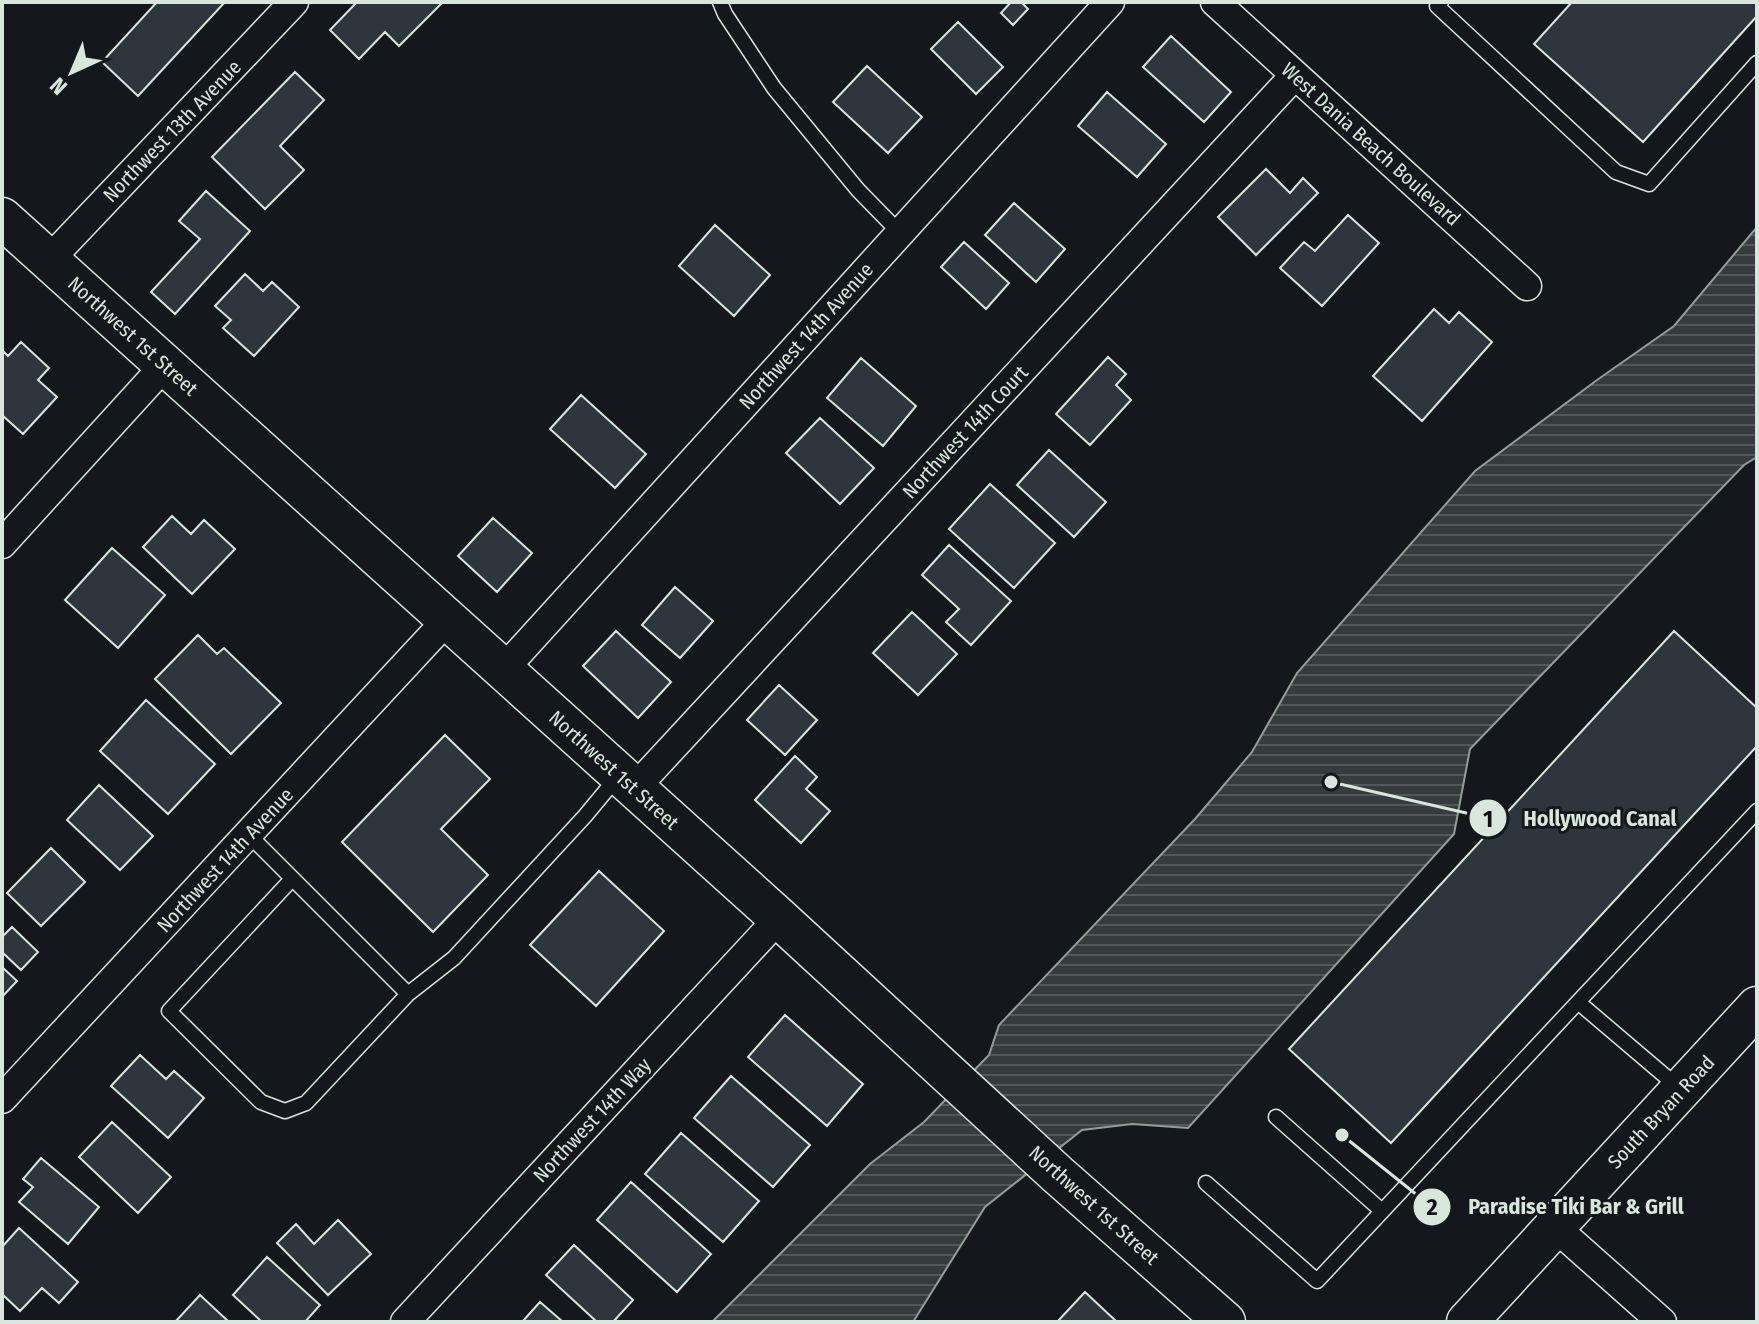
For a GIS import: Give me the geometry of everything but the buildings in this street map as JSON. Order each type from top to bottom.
[{"type":"street","name":"Northwest 13th Avenue","points":[[49,260],[294,2]]},
{"type":"street","name":"Northwest 14th Avenue","points":[[503,670],[1110,2]]},
{"type":"street","name":"West Dania Beach Boulevard","points":[[1215,2],[1527,286]]},
{"type":"street","name":"Northwest 14th Court","points":[[627,782],[1295,75]]},
{"type":"street","name":"Northwest 1st Street","points":[[2,218],[779,918],[1057,1174],[1225,1322]]},
{"type":"street","points":[[2,544],[165,365]]},
{"type":"street","name":"Northwest 14th Avenue","points":[[2,1099],[447,620]]},
{"type":"street","name":"Northwest 14th Way","points":[[405,1322],[779,918]]},
{"type":"street","name":"South Bryan Road","points":[[1467,1322],[1757,1007]]},
{"type":"street","points":[[1555,1227],[1662,1322]]},
{"type":"lane","points":[[720,2],[774,88],[858,190],[900,233]]},
{"type":"lane","points":[[1437,3],[1616,172],[1649,184],[1757,63]]},
{"type":"lane","points":[[292,879],[169,1011],[261,1102],[285,1111],[306,1103],[408,994],[454,958],[585,816],[627,782]]},
{"type":"lane","points":[[1206,1183],[1317,1281],[1757,811]]},
{"type":"lane","points":[[248,834],[408,994]]},
{"type":"lane","points":[[1578,1002],[1681,1090]]},
{"type":"lane","points":[[1276,1117],[1382,1211]]},
{"type":"shaded area","points":[[1757,227],[1757,457],[1744,465],[1470,749],[1454,834],[1188,1128],[1132,1124],[1082,1130],[985,1207],[913,1322],[712,1322],[870,1164],[924,1122],[989,1055],[999,1025],[1195,819],[1252,752],[1297,673],[1475,471],[1674,326]]},
{"type":"place","name":"Hollywood Canal","points":[[1331,782]]},
{"type":"place","name":"Paradise Tiki Bar & Grill","points":[[1342,1135]]}]
